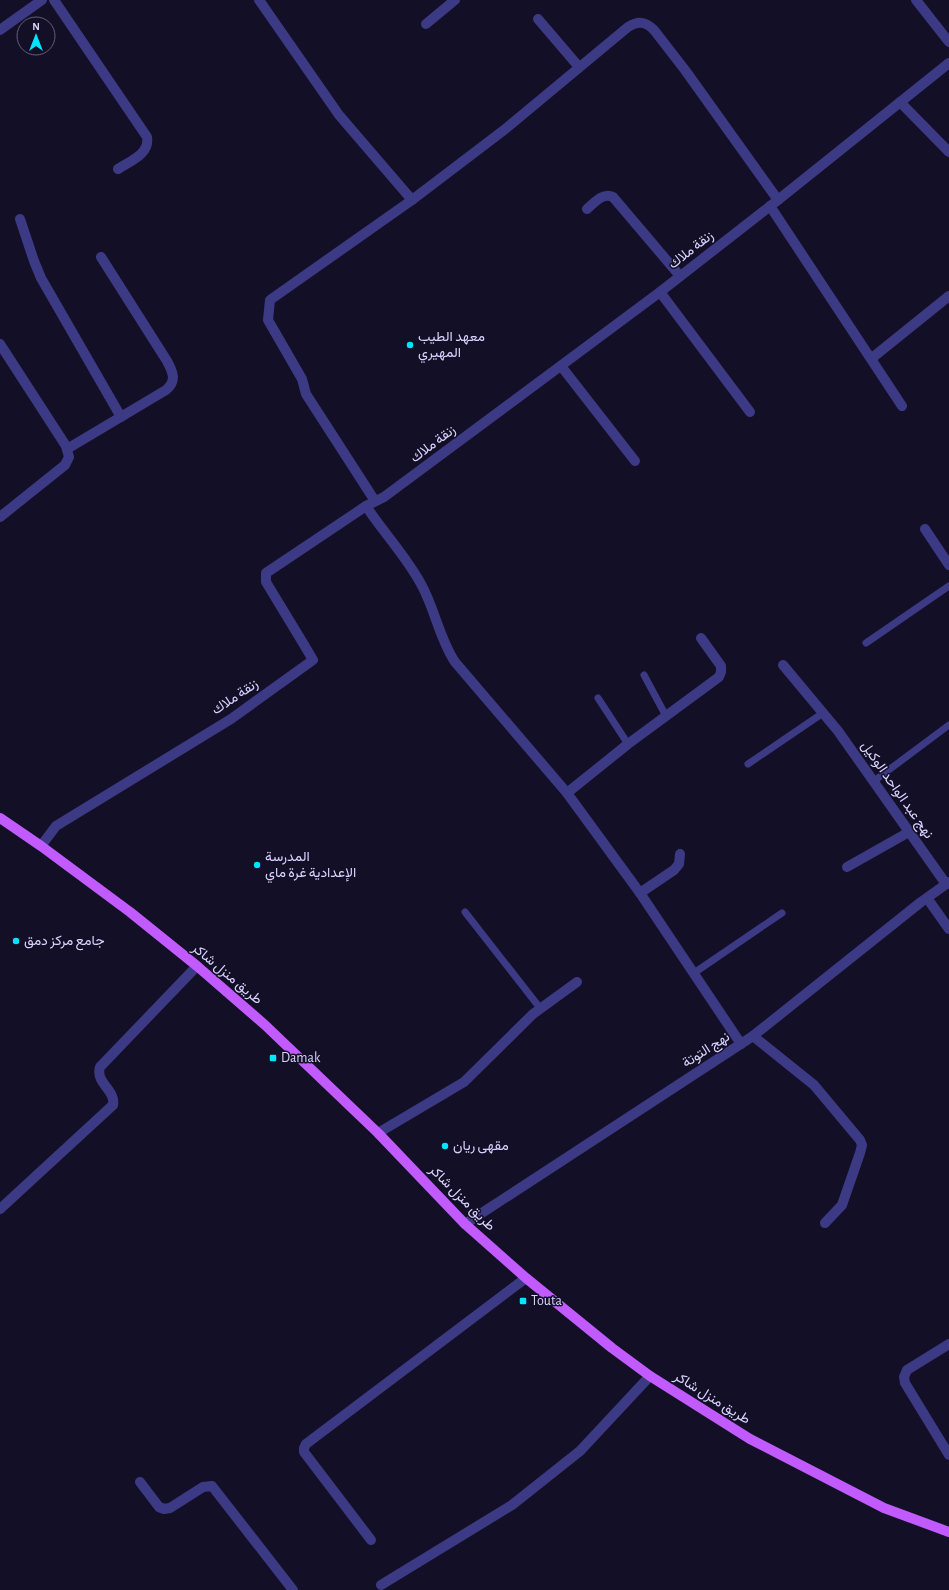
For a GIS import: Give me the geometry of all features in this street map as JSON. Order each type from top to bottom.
[{"type":"main road","name":"طريق منزل شاكر","points":[[0,818],[41,846],[130,912],[197,966],[265,1025],[378,1133],[466,1224],[526,1278],[612,1348],[650,1376],[750,1439],[884,1508],[949,1532]]},
{"type":"street","points":[[0,30],[42,0]]},
{"type":"street","points":[[54,0],[147,137],[147,148],[118,168]]},
{"type":"street","points":[[259,0],[339,115],[412,200]]},
{"type":"street","points":[[426,24],[455,0]]},
{"type":"street","points":[[916,0],[949,42]]},
{"type":"street","points":[[538,19],[579,67]]},
{"type":"street","points":[[741,1044],[640,893],[567,793],[455,662],[444,642],[434,611],[421,584],[371,504],[306,394],[302,379],[268,320],[270,300],[412,200],[504,130],[628,27],[642,22],[649,25],[685,70],[774,203],[902,406]]},
{"type":"street","name":"زنقة ملاك","points":[[41,846],[56,826],[231,719],[312,660],[304,643],[266,582],[266,573],[384,497],[660,292],[774,203],[949,62]]},
{"type":"street","points":[[900,102],[949,152]]},
{"type":"street","points":[[587,209],[605,196],[609,195],[612,197],[680,276]]},
{"type":"street","points":[[20,219],[41,278],[121,416]]},
{"type":"street","points":[[67,448],[166,390],[173,383],[174,378],[167,361],[102,257]]},
{"type":"street","points":[[660,292],[750,412]]},
{"type":"street","points":[[872,358],[949,296]]},
{"type":"street","points":[[0,344],[67,448],[69,457],[65,465],[0,517]]},
{"type":"street","points":[[561,366],[635,461]]},
{"type":"street","points":[[925,529],[949,565]]},
{"type":"street","points":[[567,793],[628,744],[721,674],[721,666],[701,638]]},
{"type":"street","name":"نهج عبد الواحد الوكيل","points":[[783,665],[838,731],[908,832],[947,883]]},
{"type":"street","points":[[847,867],[908,832]]},
{"type":"street","points":[[640,893],[674,870],[679,864],[680,854]]},
{"type":"street","name":"نهج التوتة","points":[[466,1224],[753,1036],[947,883]]},
{"type":"street","points":[[927,898],[949,929]]},
{"type":"street","points":[[0,1209],[113,1105],[113,1097],[99,1077],[100,1067],[197,966]]},
{"type":"street","points":[[378,1133],[464,1082],[540,1008],[577,982]]},
{"type":"street","points":[[753,1036],[814,1085],[860,1140],[862,1145],[842,1205],[825,1222]]},
{"type":"street","points":[[371,1540],[304,1452],[306,1444],[526,1278]]},
{"type":"street","points":[[949,1344],[906,1370],[904,1376],[905,1383],[949,1455]]},
{"type":"street","points":[[381,1585],[512,1505],[580,1451],[650,1376]]},
{"type":"street","points":[[140,1482],[159,1507],[164,1509],[170,1508],[204,1486],[212,1486],[293,1590]]},
{"type":"lane","points":[[866,643],[949,586]]},
{"type":"lane","points":[[644,675],[666,716]]},
{"type":"lane","points":[[598,698],[628,744]]},
{"type":"lane","points":[[748,764],[823,713]]},
{"type":"lane","points":[[874,781],[949,725]]},
{"type":"lane","points":[[466,912],[540,1008]]},
{"type":"lane","points":[[694,973],[782,912]]},
{"type":"place","name":"معهد الطيب المهيري","points":[[410,345]]},
{"type":"place","name":"المدرسة الإعدادية غرة ماي","points":[[257,865]]},
{"type":"place","name":"جامع مركز دمق","points":[[16,941]]},
{"type":"place","name":"Damak","points":[[273,1058]]},
{"type":"place","name":"مقهى ريان","points":[[445,1146]]},
{"type":"place","name":"Touta","points":[[523,1301]]}]
